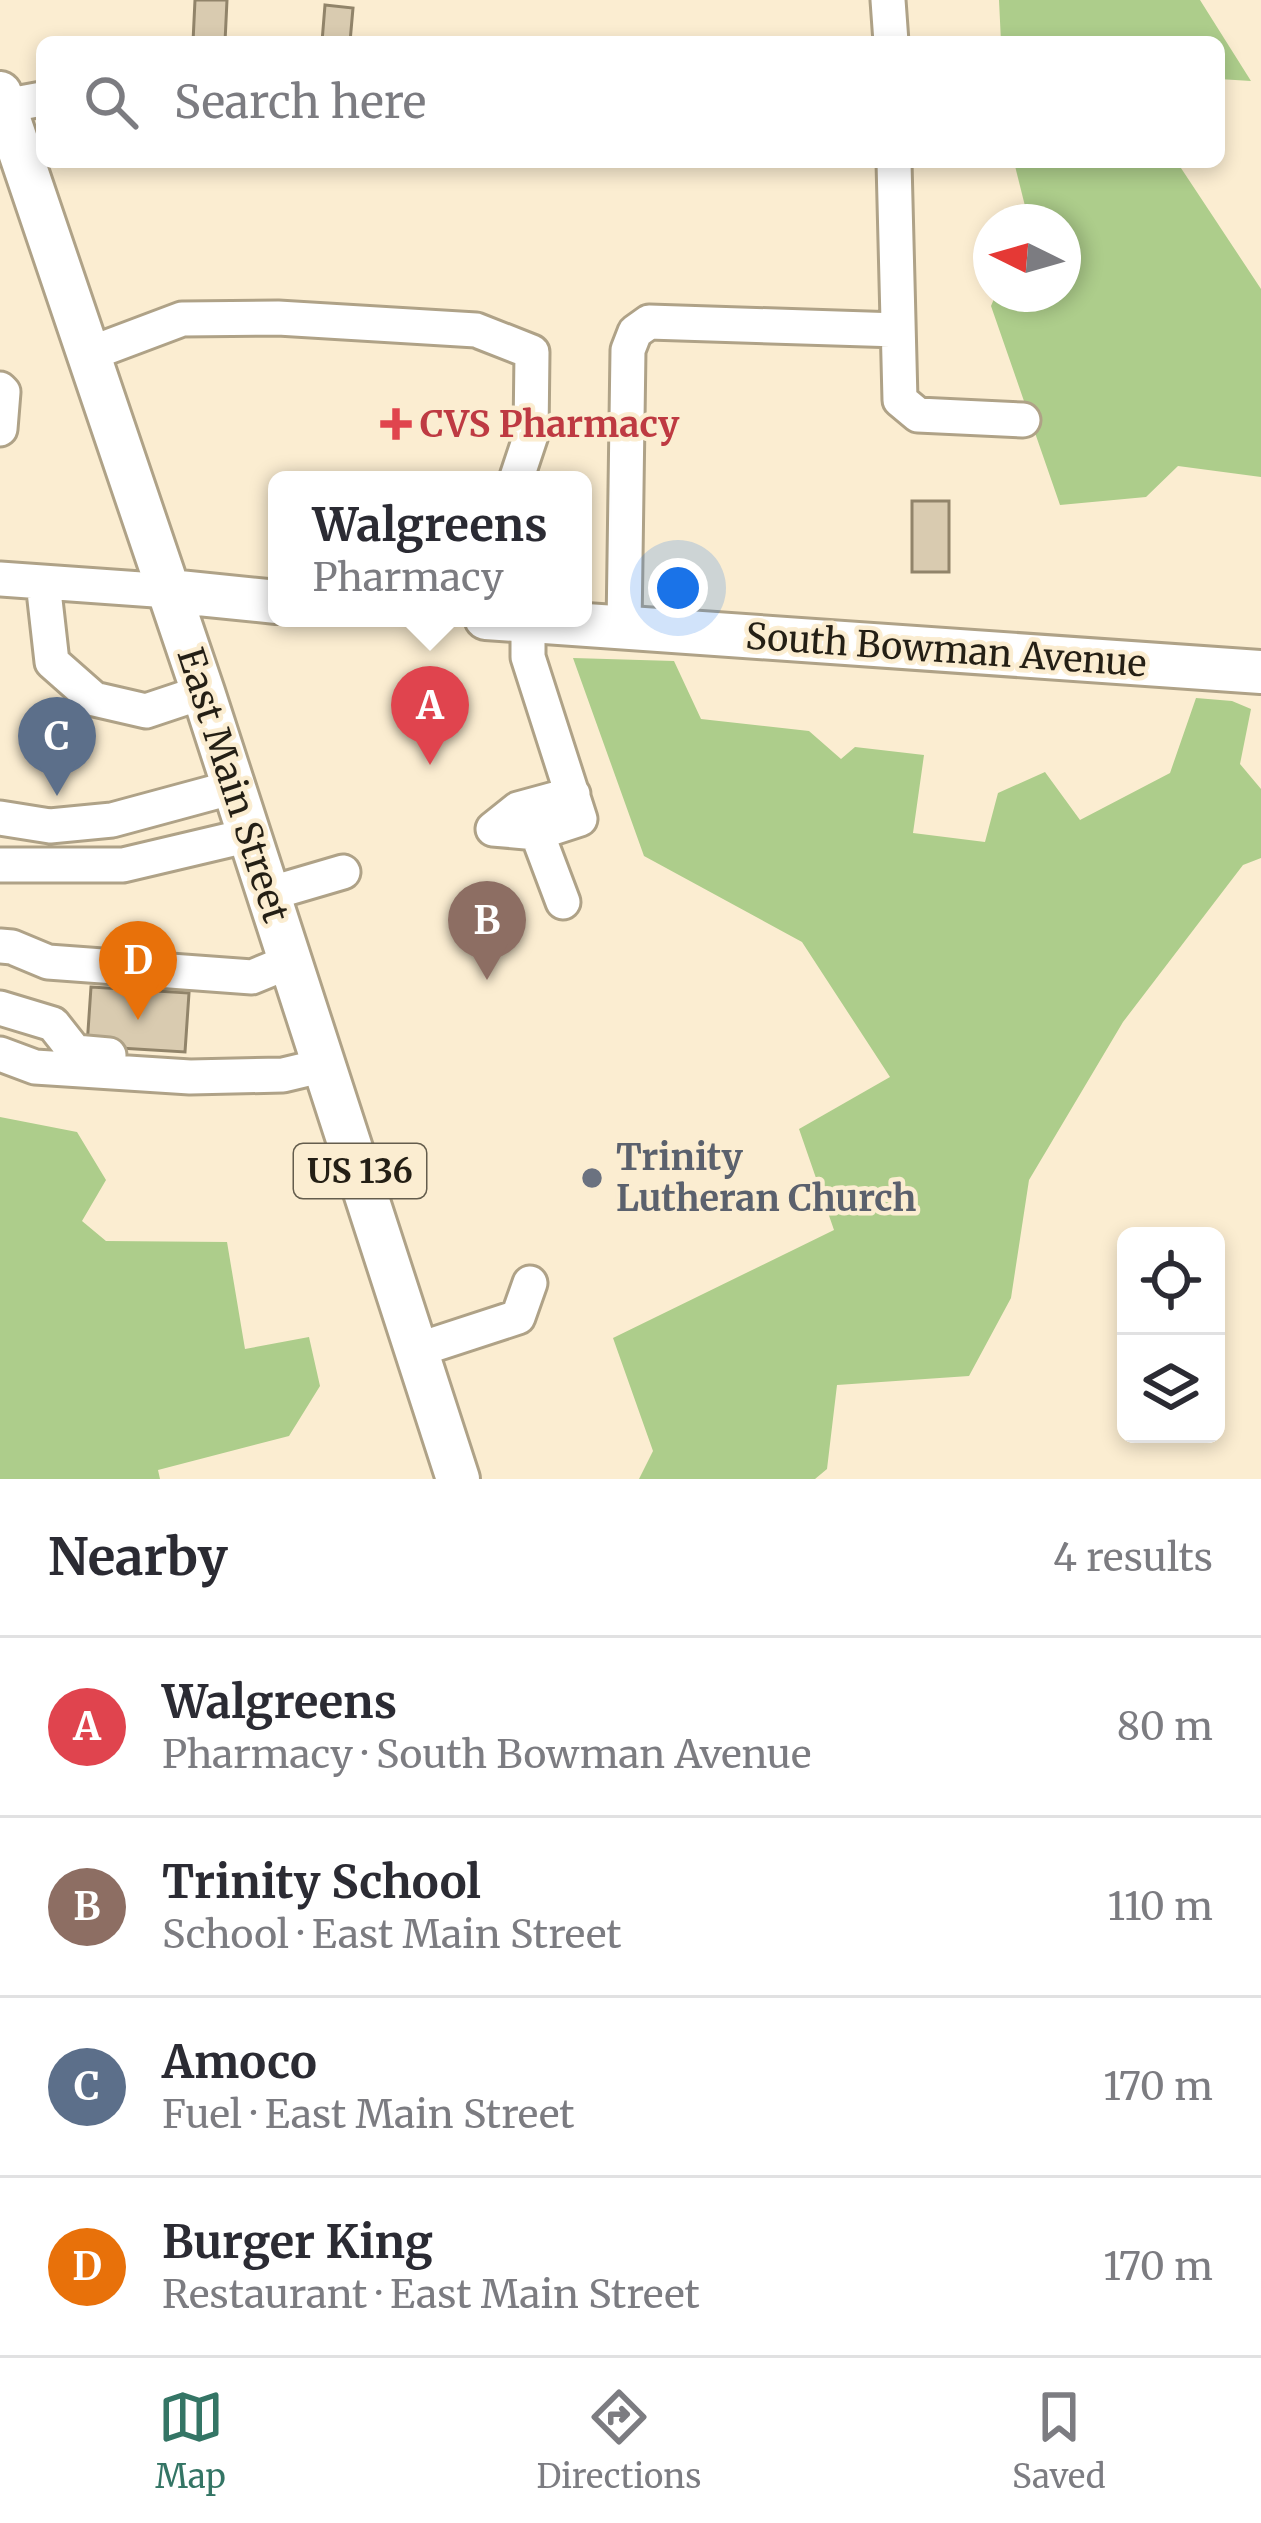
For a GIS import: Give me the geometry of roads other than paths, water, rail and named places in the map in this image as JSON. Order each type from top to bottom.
[{"type":"main road","name":"East Main Street","points":[[16,99],[89,354],[326,1065],[458,1479]]},
{"type":"main road","points":[[169,591],[268,601]]},
{"type":"main road","name":"South Bowman Avenue","points":[[592,625],[1261,672]]},
{"type":"street","points":[[888,0],[891,36]]},
{"type":"street","points":[[894,168],[900,400],[918,416],[1023,420]]},
{"type":"street","points":[[89,354],[182,320],[278,318],[476,330],[532,352],[531,435],[519,471]]},
{"type":"street","points":[[625,628],[628,350],[635,332],[649,322],[898,330]]},
{"type":"street","points":[[0,389],[0,429]]},
{"type":"street","points":[[0,579],[169,591]]},
{"type":"street","points":[[43,582],[52,662],[94,699],[146,711],[203,692]]},
{"type":"street","points":[[533,627],[528,656],[573,794],[580,819],[537,833],[493,829],[518,809],[573,794]]},
{"type":"street","points":[[0,818],[50,826],[112,820],[233,787]]},
{"type":"street","points":[[537,833],[562,902]]},
{"type":"street","points":[[0,866],[123,866],[250,835]]},
{"type":"street","points":[[268,894],[343,872]]},
{"type":"street","points":[[3,954],[47,962],[252,977],[291,961]]},
{"type":"street","points":[[0,1008],[53,1024],[76,1052]]},
{"type":"street","points":[[0,1032],[76,1052],[153,1058],[190,1077]]},
{"type":"street","points":[[0,1054],[35,1067],[190,1077],[284,1075],[326,1065]]},
{"type":"street","points":[[417,1350],[518,1317],[530,1282]]},
{"type":"place","name":"CVS Pharmacy","points":[[396,424]]},
{"type":"place","name":"Walgreens","points":[[430,765]]},
{"type":"place","name":"Amoco","points":[[57,796]]},
{"type":"place","name":"Trinity School","points":[[487,980]]},
{"type":"place","name":"Burger King","points":[[138,1020]]},
{"type":"place","name":"Trinity Lutheran Church","points":[[592,1178]]}]
